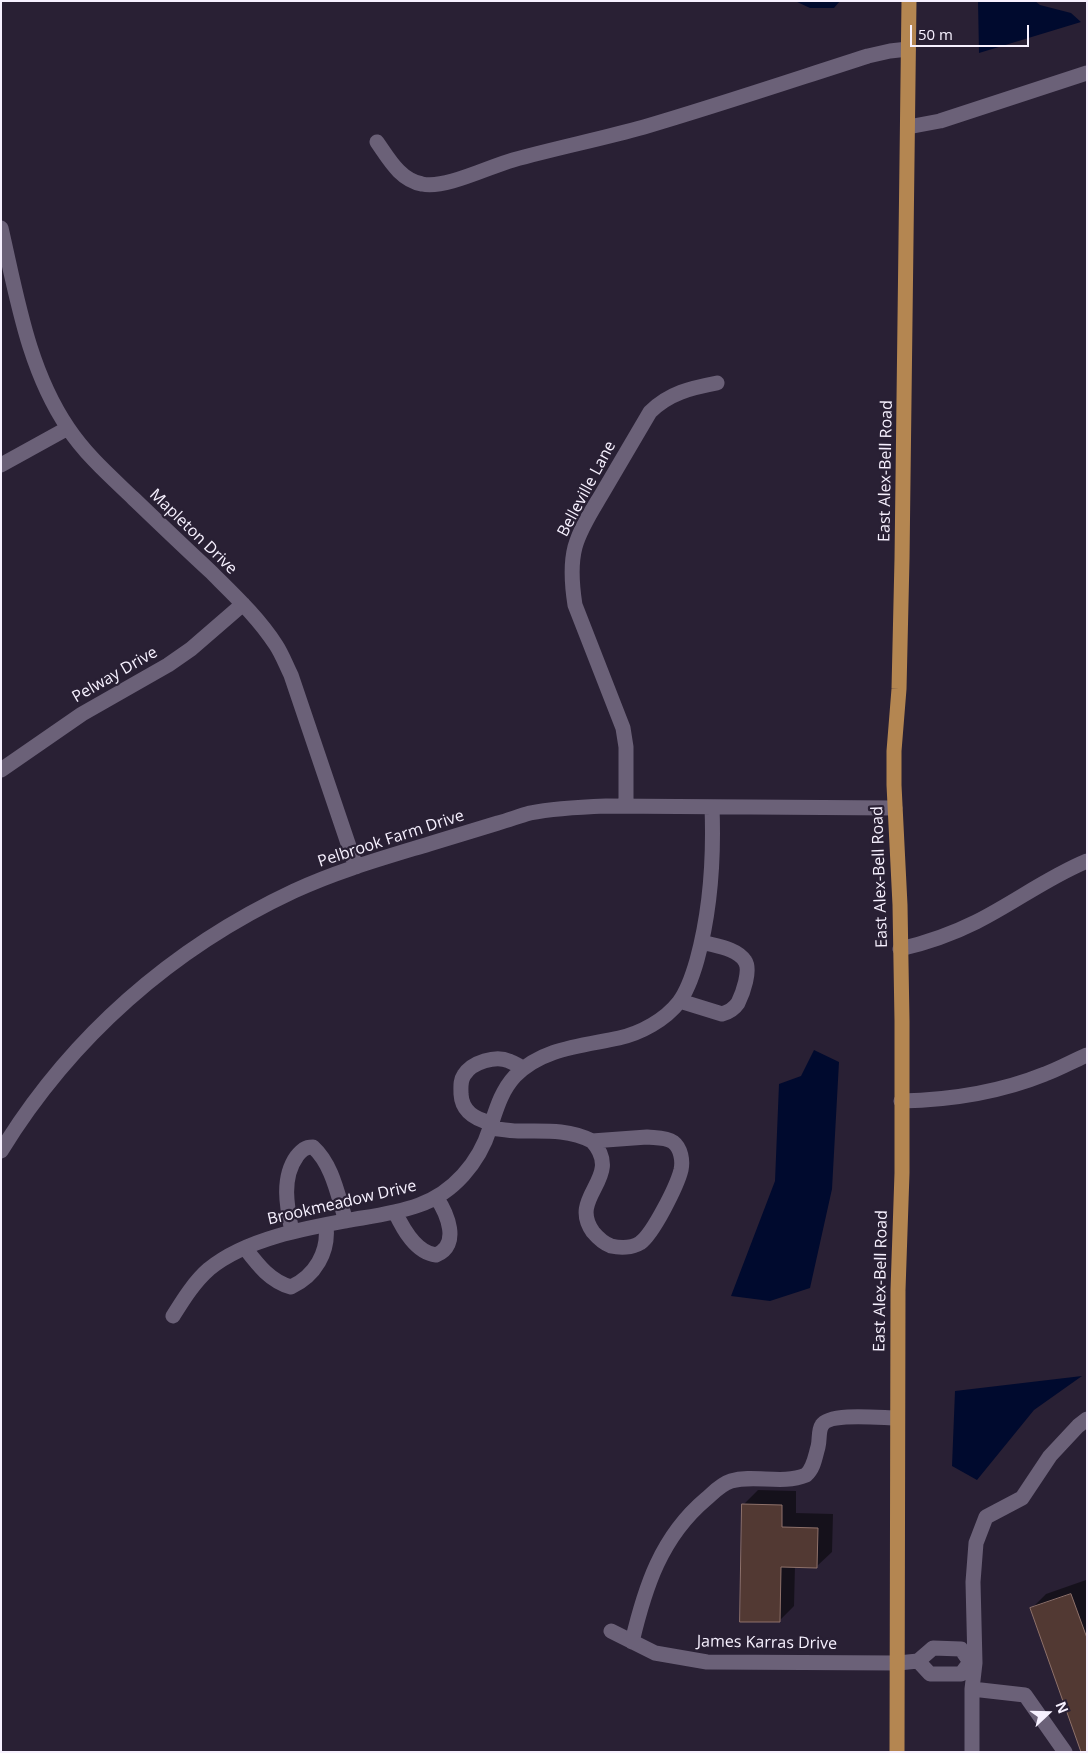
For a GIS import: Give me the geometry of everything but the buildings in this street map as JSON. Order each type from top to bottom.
[{"type":"main road","name":"East Alex-Bell Road","points":[[897,1752],[897,1418],[902,1101],[894,751],[899,689],[902,559],[909,1]]},
{"type":"street","points":[[377,142],[402,175],[424,185],[439,184],[454,181],[510,161],[644,127],[868,56],[908,49]]},
{"type":"street","points":[[908,127],[940,121],[1087,73]]},
{"type":"street","name":"Mapleton Drive","points":[[1,228],[26,334],[35,363],[48,394],[68,428],[85,451],[243,604],[276,645],[291,675],[356,867]]},
{"type":"street","name":"Belleville Lane","points":[[626,806],[623,728],[575,605],[572,586],[574,547],[592,510],[650,412],[659,403],[675,393],[717,383]]},
{"type":"street","points":[[1,465],[68,428]]},
{"type":"street","name":"Pelway Drive","points":[[1,770],[82,714],[168,665],[184,654],[243,604]]},
{"type":"street","name":"Pelbrook Farm Drive","points":[[1,1151],[16,1126],[86,1038],[127,1000],[168,966],[207,939],[254,911],[295,891],[356,867],[529,814],[568,808],[626,806],[895,808]]},
{"type":"street","name":"Brookmeadow Drive","points":[[173,1316],[189,1291],[207,1270],[226,1257],[245,1248],[271,1237],[395,1212],[419,1205],[436,1197],[453,1185],[468,1170],[479,1155],[491,1126],[494,1111],[503,1093],[513,1078],[523,1068],[544,1056],[563,1049],[638,1032],[666,1015],[686,992],[702,942],[712,879],[714,847],[712,807]]},
{"type":"street","points":[[900,949],[925,943],[975,922],[1053,876],[1087,861]]},
{"type":"street","points":[[680,1001],[722,1014],[729,1012],[738,1004],[748,967],[745,961],[725,948],[702,942]]},
{"type":"street","points":[[902,1101],[950,1099],[982,1094],[1046,1074],[1087,1055]]},
{"type":"street","points":[[523,1068],[509,1061],[499,1059],[485,1061],[470,1068],[464,1074],[460,1084],[461,1101],[465,1109],[472,1116],[491,1126],[515,1131],[554,1131],[580,1134],[592,1141],[599,1149],[603,1168],[588,1201],[585,1214],[588,1226],[598,1238],[608,1245],[630,1247],[640,1243],[650,1234],[681,1170],[679,1149],[674,1142],[668,1139],[647,1137],[592,1141]]},
{"type":"street","points":[[292,1232],[286,1192],[287,1175],[302,1149],[308,1147],[314,1147],[325,1160],[346,1221]]},
{"type":"street","points":[[395,1212],[412,1240],[425,1250],[436,1255],[447,1248],[450,1235],[449,1221],[436,1197]]},
{"type":"street","points":[[245,1248],[272,1279],[291,1287],[300,1283],[322,1258],[326,1246],[326,1226]]},
{"type":"street","points":[[632,1642],[642,1600],[661,1556],[671,1536],[697,1506],[730,1481],[742,1479],[792,1479],[806,1475],[814,1463],[820,1441],[820,1428],[823,1422],[844,1417],[897,1418]]},
{"type":"street","points":[[972,1752],[972,1663],[976,1543],[986,1517],[1022,1498],[1050,1456],[1078,1426],[1087,1420]]},
{"type":"street","name":"James Karras Drive","points":[[611,1631],[655,1653],[707,1662],[918,1662]]},
{"type":"street","points":[[933,1648],[961,1649],[972,1663],[961,1674],[930,1674],[918,1662],[933,1648]]},
{"type":"street","points":[[972,1689],[1026,1695],[1065,1752]]},
{"type":"water","points":[[795,1],[840,1],[834,8],[810,8]]},
{"type":"water","points":[[978,1],[1035,1],[1040,5],[1071,13],[1081,22],[979,53]]},
{"type":"water","points":[[814,1050],[839,1062],[832,1189],[810,1288],[770,1301],[731,1296],[775,1181],[779,1084],[801,1076]]},
{"type":"water","points":[[1082,1376],[1034,1410],[977,1480],[952,1466],[955,1391]]}]
